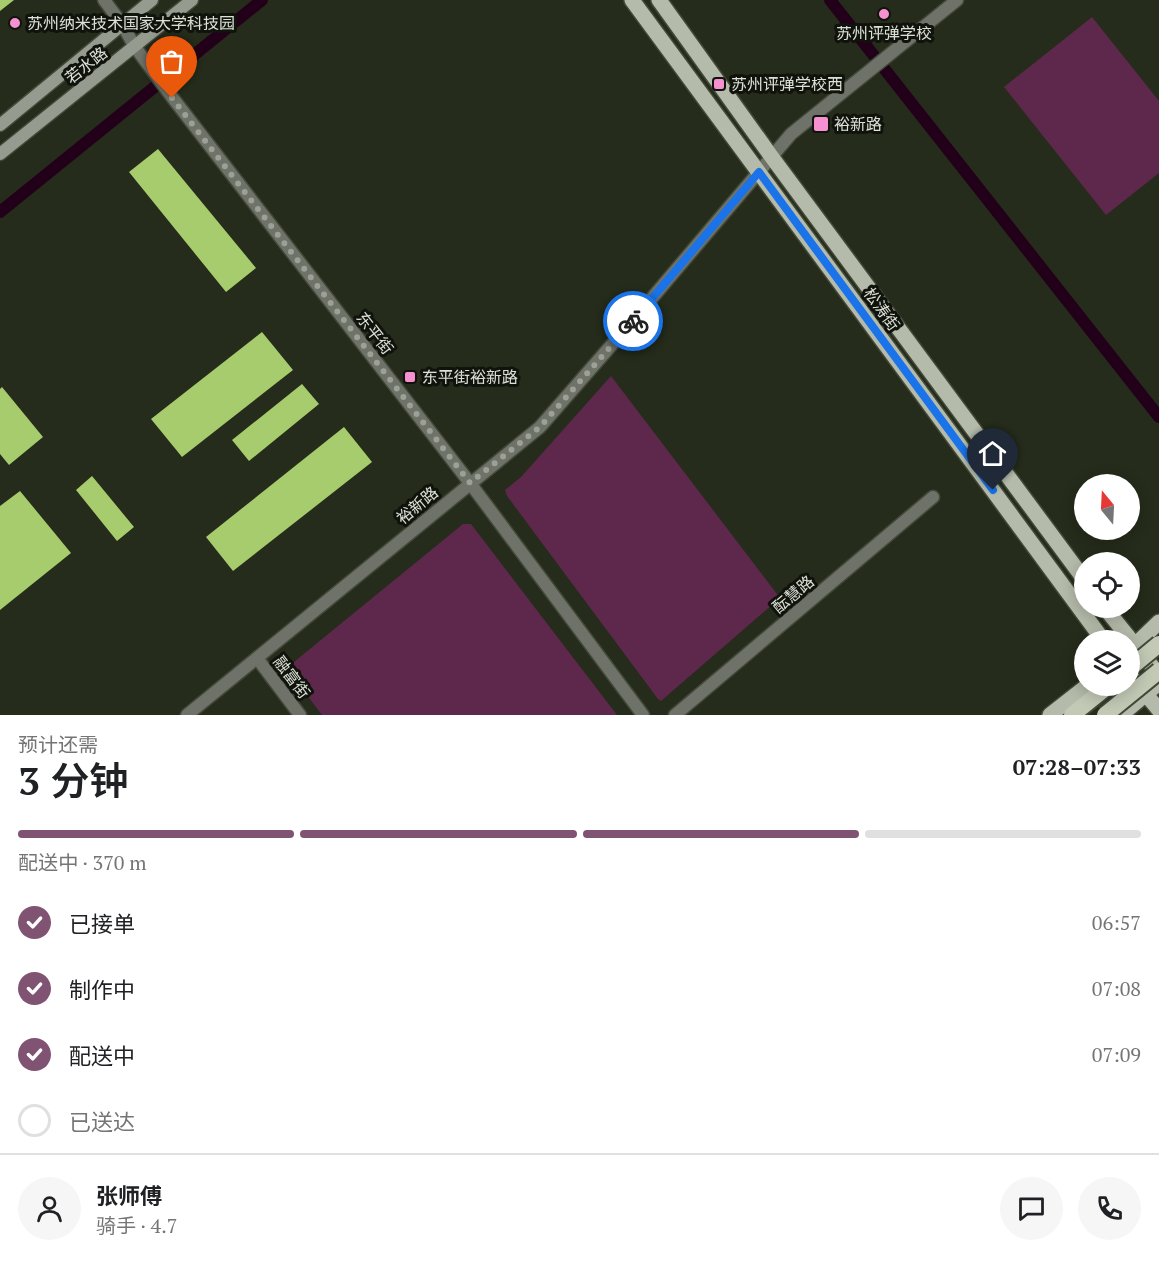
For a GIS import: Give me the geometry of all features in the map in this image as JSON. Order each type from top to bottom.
[{"type":"highway","points":[[1140,660],[1159,644]]},
{"type":"highway","points":[[1105,715],[1159,670]]},
{"type":"highway","points":[[1072,715],[1096,696]]},
{"type":"main road","name":"若水路","points":[[0,125],[152,0]]},
{"type":"main road","name":"若水路","points":[[0,154],[192,0]]},
{"type":"main road","name":"松涛街","points":[[632,0],[1096,630]]},
{"type":"main road","name":"松涛街","points":[[659,0],[771,156],[1074,565]]},
{"type":"main road","points":[[1140,640],[1159,622]]},
{"type":"main road","points":[[1140,656],[1159,675]]},
{"type":"main road","points":[[1121,715],[1159,683]]},
{"type":"main road","points":[[1140,689],[1159,710]]},
{"type":"main road","points":[[1050,715],[1074,696]]},
{"type":"street","name":"东平街","points":[[104,0],[172,98],[470,483],[643,715]]},
{"type":"street","name":"裕新路","points":[[187,715],[540,427],[791,134],[957,0]]},
{"type":"street","name":"酝慧路","points":[[675,715],[933,497]]},
{"type":"street","name":"融富街","points":[[257,658],[300,715]]},
{"type":"shaded area","points":[[1092,17],[1159,101],[1159,173],[1106,215],[1004,87]]},
{"type":"shaded area","points":[[611,376],[780,598],[661,701],[507,496],[505,490],[521,477]]},
{"type":"shaded area","points":[[463,524],[471,524],[617,715],[322,715],[291,674],[289,666]]},
{"type":"building","points":[[0,0],[14,0],[0,11]]},
{"type":"building","points":[[158,149],[256,268],[226,292],[129,172]]},
{"type":"building","points":[[262,332],[293,370],[182,457],[151,419]]},
{"type":"building","points":[[302,384],[319,404],[249,461],[232,440]]},
{"type":"building","points":[[2,387],[43,437],[9,465],[0,454],[0,389]]},
{"type":"building","points":[[344,427],[372,462],[233,571],[206,537]]},
{"type":"building","points":[[92,476],[134,527],[117,541],[76,490]]},
{"type":"building","points":[[20,491],[71,553],[0,610],[0,506]]},
{"type":"waterway","points":[[0,212],[262,0]]},
{"type":"waterway","points":[[830,0],[1159,417]]},
{"type":"way so far","points":[[172,98],[470,483],[540,427],[633,321]]},
{"type":"place","name":"苏州评弹学校","points":[[884,14]]},
{"type":"place","name":"苏州纳米技术国家大学科技园","points":[[15,23]]},
{"type":"place","name":"苏州评弹学校西","points":[[719,84]]},
{"type":"place","name":"裕新路","points":[[821,124]]},
{"type":"place","name":"东平街裕新路","points":[[410,377]]},
{"type":"route","points":[[633,321],[759,172],[993,490]]}]
